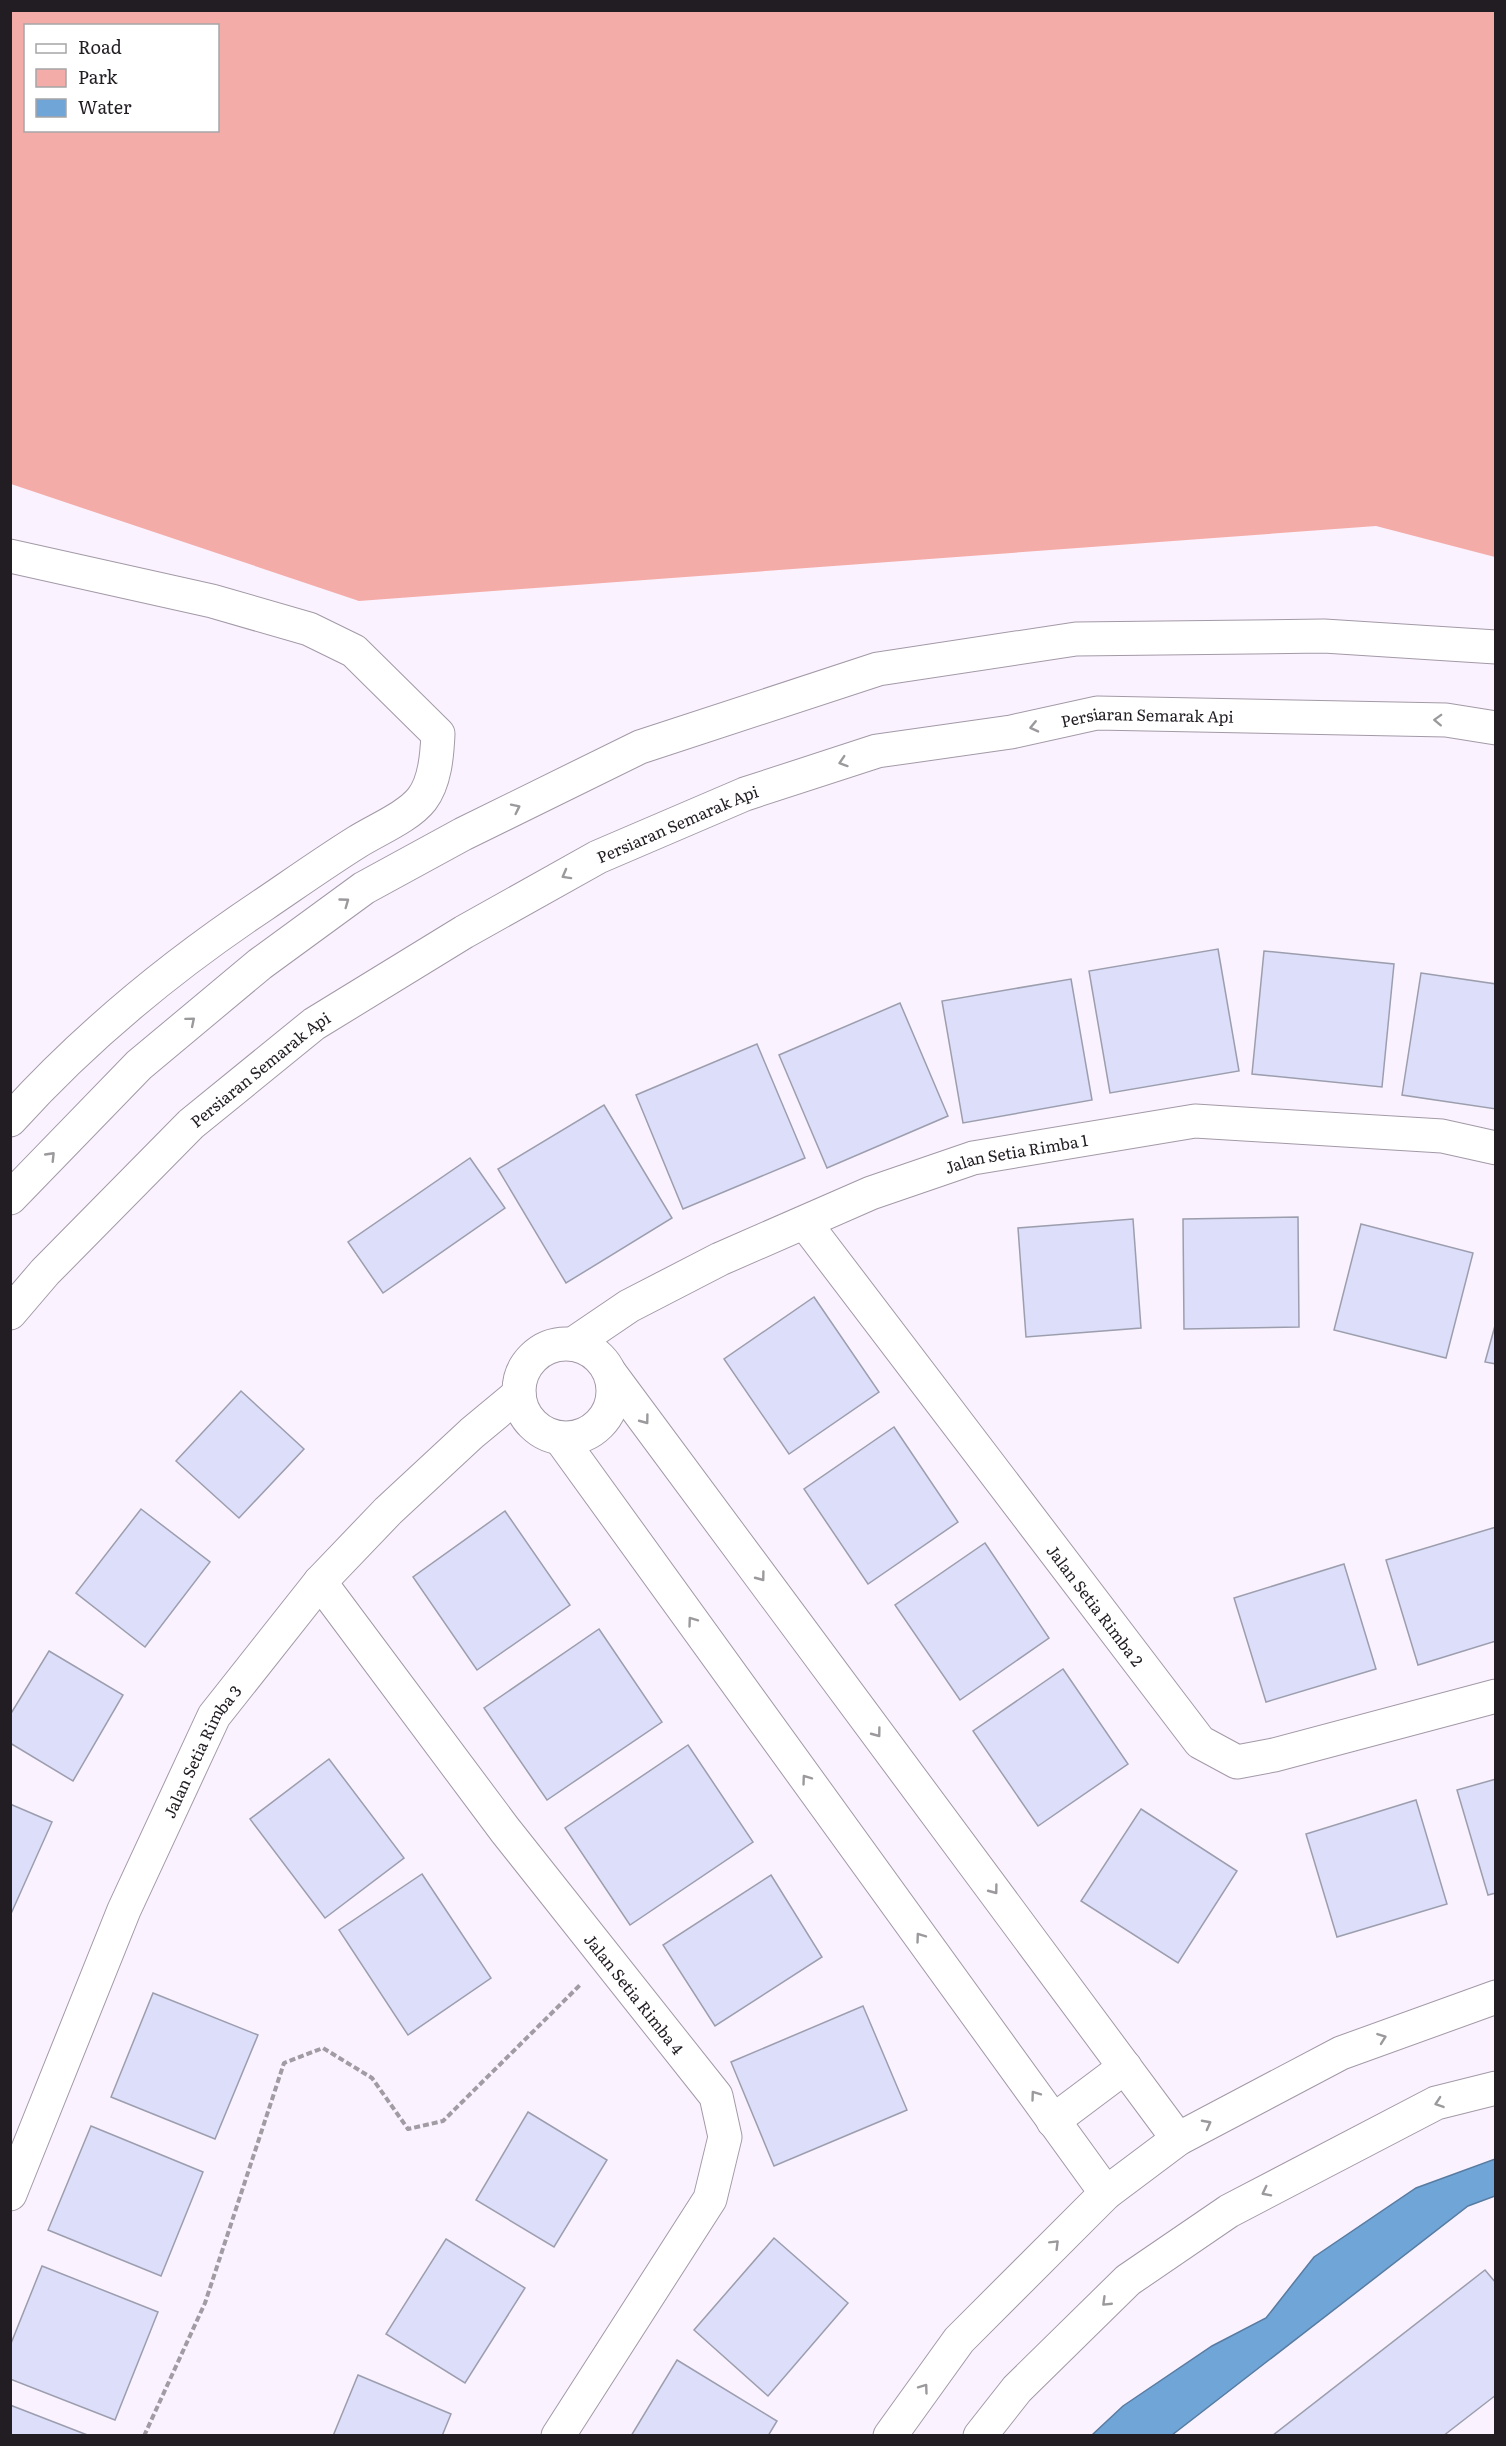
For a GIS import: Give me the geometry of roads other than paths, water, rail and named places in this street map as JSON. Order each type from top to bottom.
[{"type":"street","points":[[10,556],[212,601],[309,629],[354,651],[438,734],[436,765],[422,799],[401,816],[355,843],[232,926],[170,971],[103,1026],[38,1089],[10,1120]]},
{"type":"street","points":[[10,1198],[139,1065],[260,964],[364,888],[463,834],[640,747],[879,669],[1076,639],[1324,636],[1496,647]]},
{"type":"street","name":"Persiaran Semarak Api","points":[[10,1313],[45,1272],[191,1124],[314,1024],[464,932],[598,857],[745,794],[877,751],[1011,732],[1097,713],[1446,720],[1496,728]]},
{"type":"street","name":"Jalan Setia Rimba 1","points":[[573,1344],[629,1306],[710,1264],[871,1193],[973,1158],[1195,1121],[1442,1136],[1496,1148]]},
{"type":"street","name":"Jalan Setia Rimba 2","points":[[805,1223],[1200,1742],[1237,1762],[1274,1755],[1496,1696]]},
{"type":"street","points":[[610,1373],[614,1393],[609,1412],[597,1427],[579,1436],[560,1438],[544,1433],[532,1424],[523,1410],[519,1394],[523,1373],[534,1356],[546,1348],[559,1344],[573,1344],[596,1353],[1178,2139]]},
{"type":"street","name":"Jalan Setia Rimba 3","points":[[10,2194],[124,1910],[214,1716],[320,1582],[388,1511],[472,1433],[519,1394]]},
{"type":"street","points":[[560,1438],[1106,2193]]},
{"type":"street","name":"Jalan Setia Rimba 4","points":[[320,1582],[505,1830],[716,2096],[725,2137],[710,2199],[558,2436]]},
{"type":"street","points":[[890,2436],[959,2340],[1106,2193],[1178,2139],[1341,2053],[1496,1997]]},
{"type":"street","points":[[1053,2121],[1125,2067]]},
{"type":"street","points":[[980,2436],[1017,2389],[1128,2280],[1229,2211],[1436,2103],[1496,2088]]},
{"type":"water","points":[[1495,2159],[1495,2196],[1468,2206],[1172,2435],[1092,2435],[1123,2406],[1212,2346],[1266,2318],[1314,2257],[1416,2188]]}]
